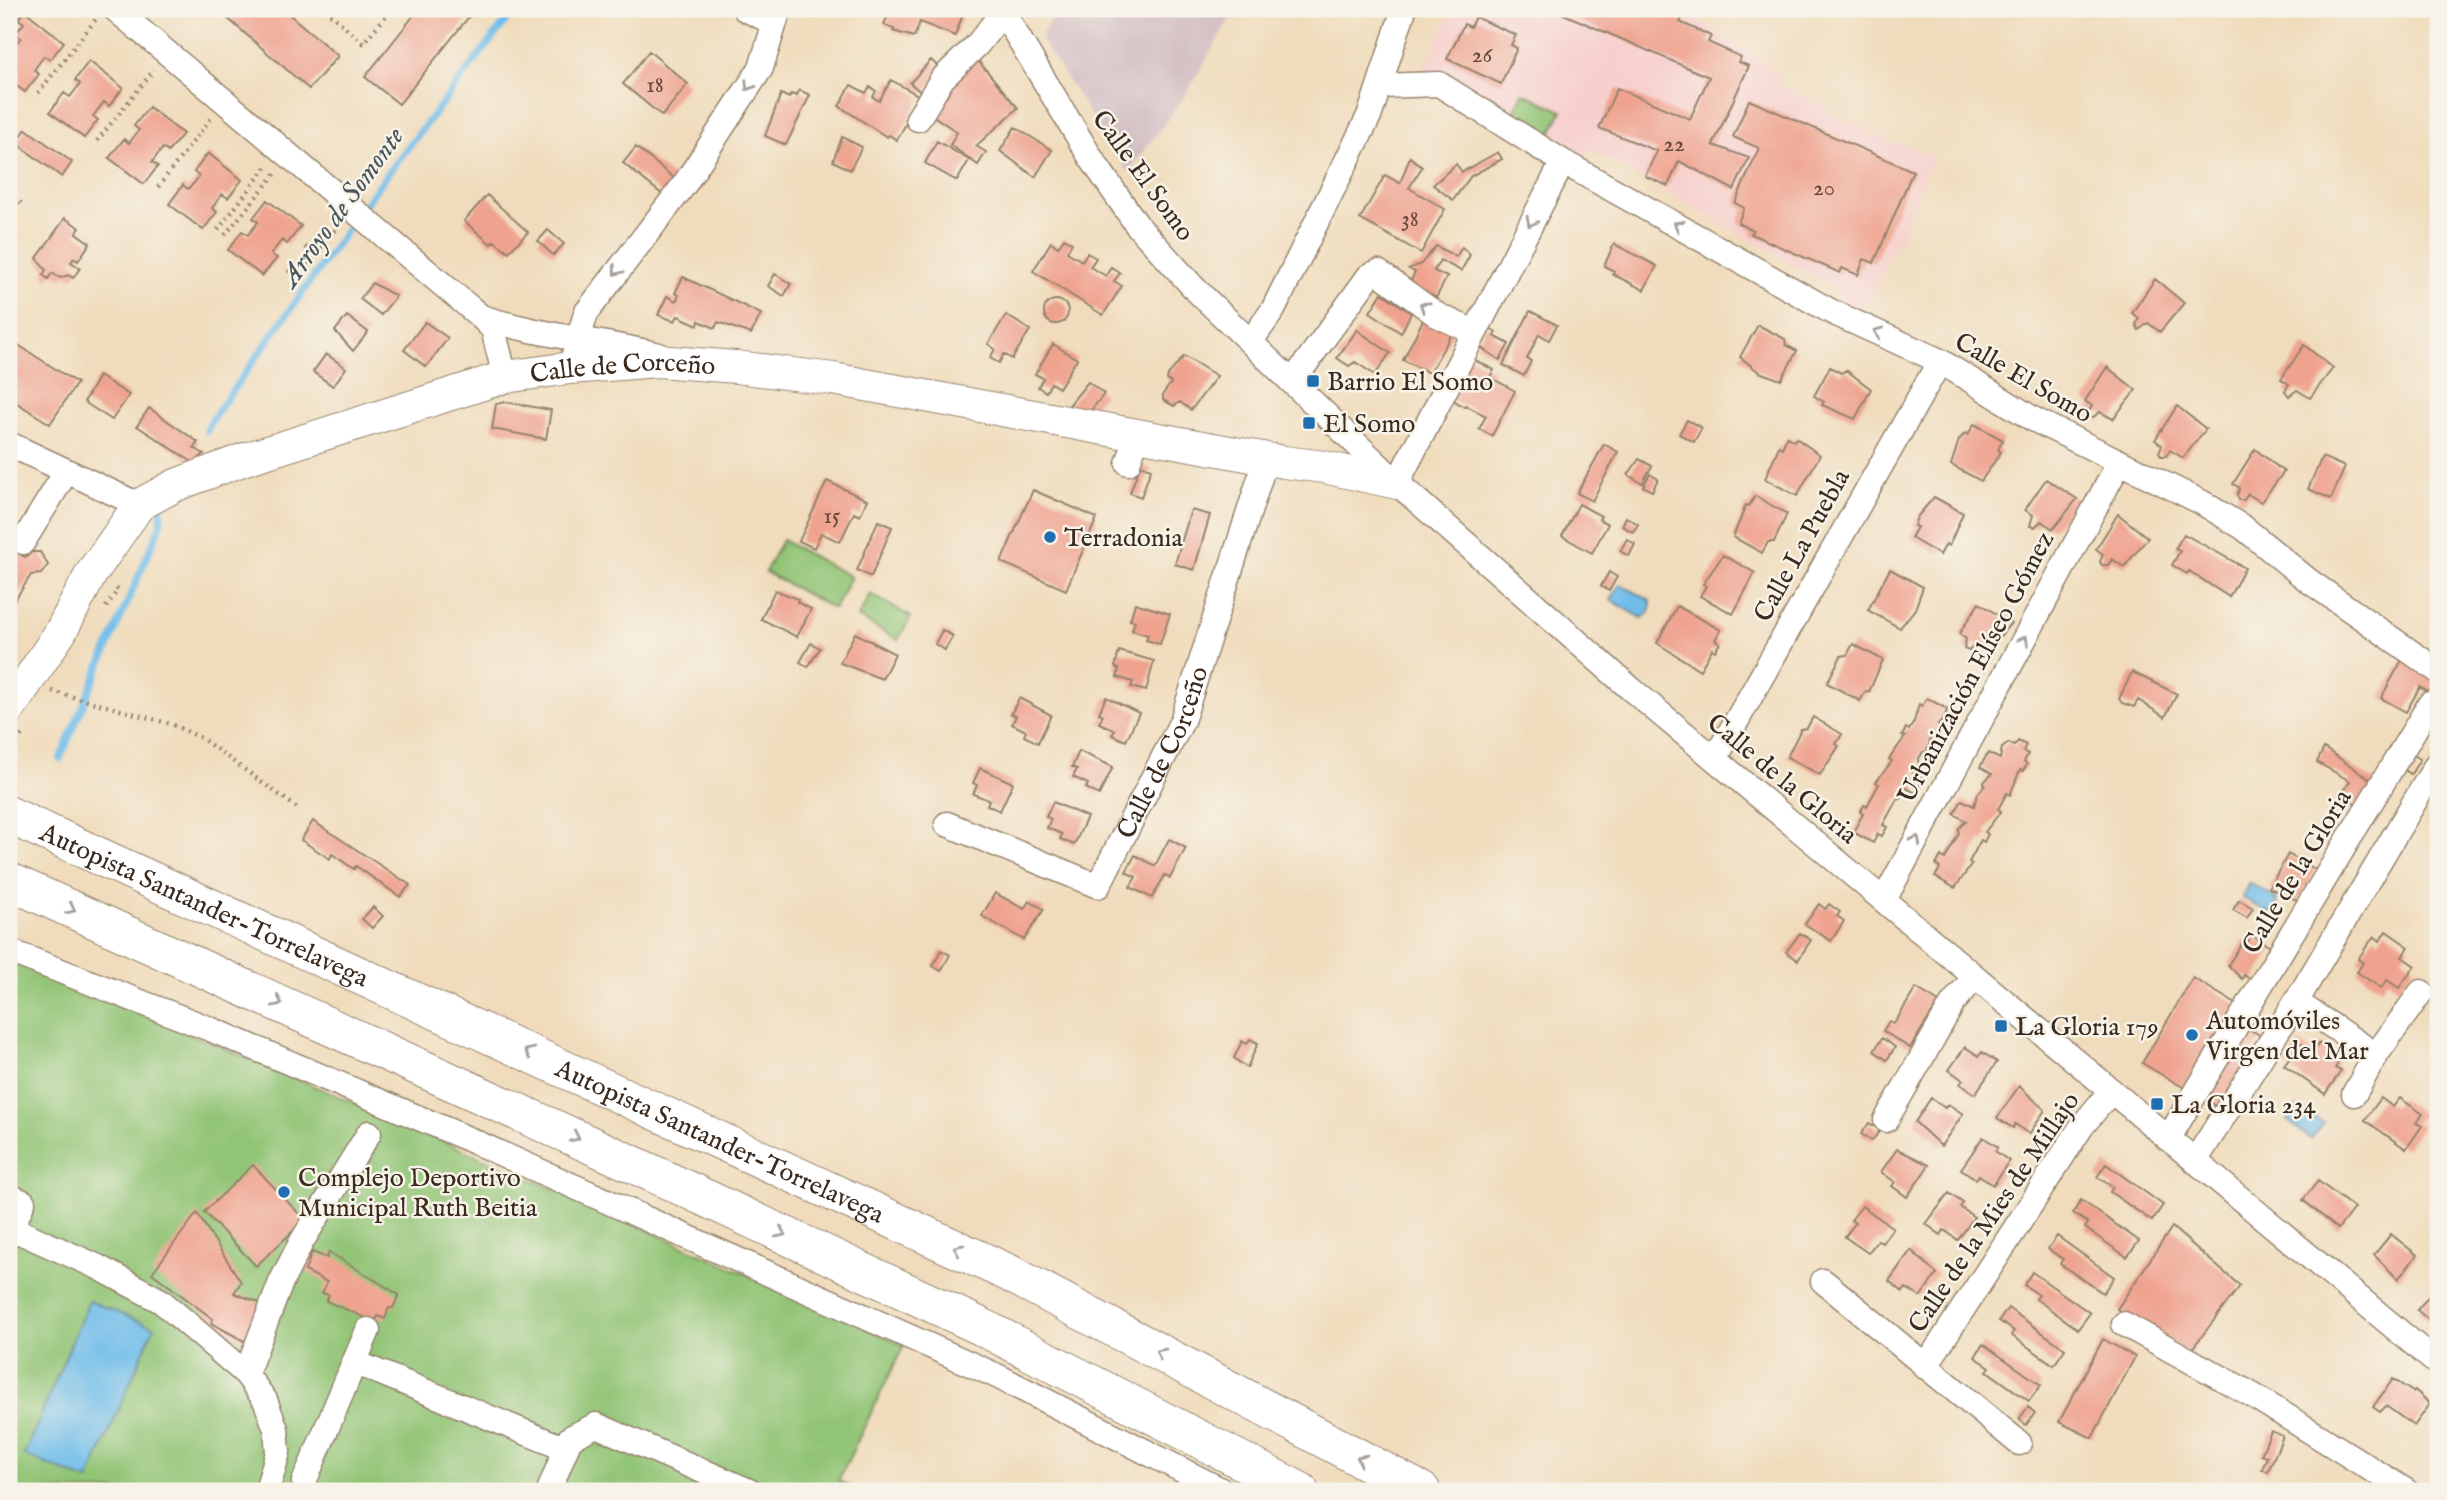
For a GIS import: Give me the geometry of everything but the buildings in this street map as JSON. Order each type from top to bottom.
[{"type":"highway","name":"Autopista Santander-Torrelavega","points":[[21,820],[1009,1273],[1422,1491]]},
{"type":"highway","points":[[9,881],[626,1161],[982,1327],[1300,1491]]},
{"type":"main road","name":"Calle de Corceño","points":[[139,505],[176,485],[242,460],[517,375],[567,348],[833,379],[1133,449],[1266,459],[1324,467],[1397,483]]},
{"type":"main road","name":"Calle de Corceño","points":[[1324,467],[1367,454]]},
{"type":"main road","points":[[9,709],[60,633],[91,575],[139,505]]},
{"type":"street","points":[[116,9],[481,317],[493,329],[517,375]]},
{"type":"street","points":[[745,9],[775,15]]},
{"type":"street","points":[[1251,341],[1273,310],[1381,86],[1404,9]]},
{"type":"street","name":"Calle El Somo","points":[[918,119],[942,79],[978,45],[1002,10],[1091,158],[1137,225],[1164,257],[1367,454]]},
{"type":"street","name":"Calle de Corceño","points":[[567,348],[586,313],[684,185],[761,68],[775,15]]},
{"type":"street","name":"Calle El Somo","points":[[1381,86],[1439,84],[1563,162],[1832,312],[1940,361],[2033,419],[2201,502],[2245,528],[2309,581],[2438,671]]},
{"type":"street","points":[[1397,483],[1563,162]]},
{"type":"street","points":[[1293,381],[1369,276],[1378,272],[1437,315],[1474,332]]},
{"type":"street","points":[[481,317],[567,348]]},
{"type":"street","name":"Calle La Puebla","points":[[1715,759],[1940,361]]},
{"type":"street","points":[[9,444],[139,505]]},
{"type":"street","name":"Calle de la Gloria","points":[[1367,454],[1631,690],[2438,1364]]},
{"type":"street","name":"Calle de Corceño","points":[[947,824],[1098,886],[1182,722],[1266,459]]},
{"type":"street","name":"Urbanización Elíseo Gómez","points":[[1884,900],[2119,463]]},
{"type":"street","points":[[23,542],[66,472]]},
{"type":"street","name":"Calle de la Gloria","points":[[2168,1139],[2430,704]]},
{"type":"street","points":[[2195,1161],[2296,1002],[2438,762]]},
{"type":"street","points":[[9,951],[210,1029],[466,1138],[997,1376],[1223,1491]]},
{"type":"street","points":[[1886,1120],[1953,1003],[1976,977]]},
{"type":"street","points":[[2354,1094],[2376,1055],[2421,992]]},
{"type":"street","points":[[2296,1002],[2376,1055]]},
{"type":"street","name":"Calle de la Mies de Millajo","points":[[1925,1367],[2082,1126],[2111,1091]]},
{"type":"street","points":[[246,1374],[281,1282],[302,1241],[369,1133]]},
{"type":"street","points":[[9,1196],[23,1202],[10,1232],[98,1267],[161,1301],[246,1374],[265,1400],[276,1429],[278,1452],[267,1491]]},
{"type":"street","name":"Calle de la Mies de Millajo","points":[[1823,1281],[2019,1443]]},
{"type":"street","points":[[2124,1324],[2254,1396],[2406,1491]]},
{"type":"street","points":[[304,1482],[368,1330]]},
{"type":"street","points":[[354,1362],[566,1449]]},
{"type":"street","points":[[549,1491],[570,1438],[596,1425],[749,1491]]},
{"type":"path","points":[[9,17],[15,9]]},
{"type":"path","points":[[38,93],[104,9]]},
{"type":"path","points":[[325,9],[363,43],[392,9]]},
{"type":"path","points":[[97,141],[167,52]]},
{"type":"path","points":[[158,187],[224,101]]},
{"type":"path","points":[[218,230],[285,152]]},
{"type":"path","points":[[225,235],[285,152]]},
{"type":"path","points":[[9,193],[23,205]]},
{"type":"path","points":[[288,270],[297,277],[351,209]]},
{"type":"path","points":[[305,247],[316,254]]},
{"type":"path","points":[[72,697],[171,724],[201,738],[299,809]]},
{"type":"shaded area","points":[[1057,9],[1235,9],[1185,96],[1128,172],[1040,38]]},
{"type":"shaded area","points":[[1454,9],[1682,9],[1782,74],[1778,85],[1890,142],[1934,155],[1902,235],[1861,311],[1839,301],[1842,292],[1590,150],[1584,160],[1423,68]]},
{"type":"green space","points":[[1523,93],[1562,111],[1548,139],[1511,118]]},
{"type":"green space","points":[[782,540],[851,577],[834,609],[765,572]]},
{"type":"green space","points":[[870,594],[911,617],[898,640],[858,617]]},
{"type":"green space","name":"Complejo Deportivo Municipal Ruth Beitia","points":[[9,959],[458,1148],[904,1345],[838,1481],[862,1491],[9,1491]]},
{"type":"water","points":[[1620,584],[1651,601],[1650,612],[1642,618],[1611,600]]},
{"type":"water","points":[[2249,883],[2277,899],[2277,911],[2269,913],[2242,897]]},
{"type":"water","points":[[2297,1107],[2323,1123],[2311,1139],[2287,1120]]},
{"type":"water","points":[[89,1301],[154,1327],[88,1481],[24,1455]]},
{"type":"waterway","name":"Arroyo de Somonte","points":[[207,431],[213,418],[379,185],[515,9]]},
{"type":"waterway","points":[[60,759],[161,524],[161,508]]},
{"type":"place","name":"Barrio El Somo","points":[[1313,381]]},
{"type":"place","name":"El Somo","points":[[1309,423]]},
{"type":"place","name":"Terradonia","points":[[1050,537]]},
{"type":"place","name":"La Gloria 179","points":[[2001,1026]]},
{"type":"place","name":"Automóviles Virgen del Mar","points":[[2192,1035]]},
{"type":"place","name":"La Gloria 234","points":[[2157,1104]]},
{"type":"place","name":"Complejo Deportivo Municipal Ruth Beitia","points":[[284,1192]]}]
